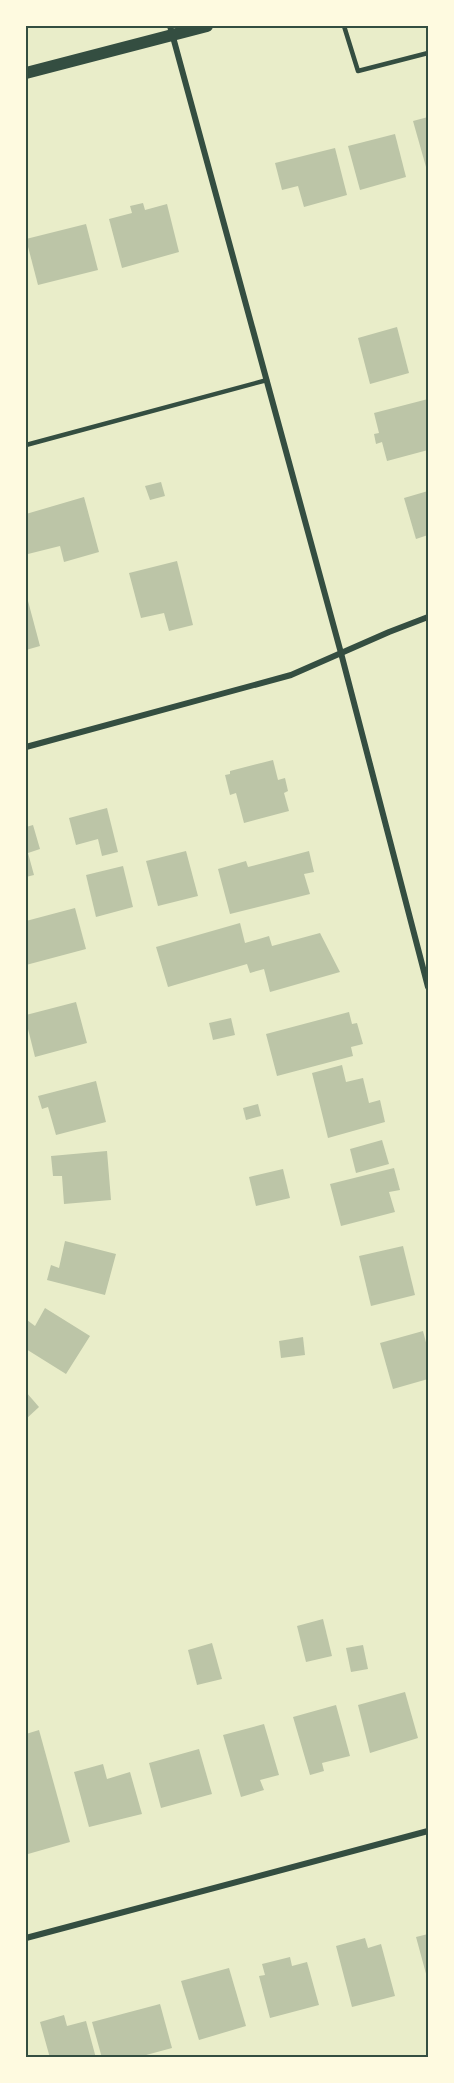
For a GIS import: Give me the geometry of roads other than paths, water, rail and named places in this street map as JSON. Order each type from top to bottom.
[{"type":"main road","points":[[26,73],[171,30],[207,26]]},
{"type":"street","points":[[171,30],[341,653],[429,987]]},
{"type":"street","points":[[26,747],[291,675],[429,617]]},
{"type":"street","points":[[26,1938],[429,1831]]},
{"type":"lane","points":[[344,26],[358,71],[429,53]]},
{"type":"lane","points":[[26,445],[267,380]]}]
